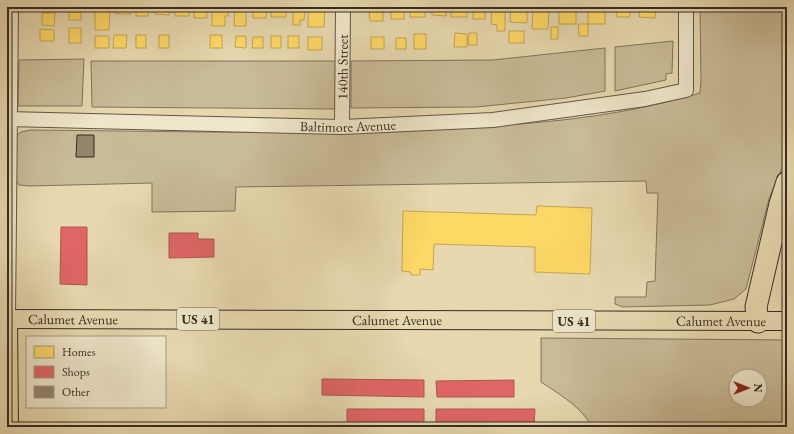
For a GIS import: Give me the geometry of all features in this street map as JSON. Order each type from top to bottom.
[{"type":"highway","points":[[758,322],[756,307],[780,204],[787,182]]},
{"type":"highway","points":[[758,322],[770,307],[787,232]]},
{"type":"main road","name":"Calumet Avenue","points":[[7,319],[787,321]]},
{"type":"main road","points":[[7,319],[10,427]]},
{"type":"street","points":[[7,319],[8,119],[11,7]]},
{"type":"street","name":"140th Street","points":[[342,127],[343,7]]},
{"type":"street","name":"Baltimore Avenue","points":[[8,119],[342,127],[494,120],[619,104],[686,90],[686,7]]},
{"type":"shaded area","points":[[700,7],[787,7],[787,156],[769,199],[746,289],[734,299],[710,305],[623,307],[615,304],[615,297],[646,297],[647,282],[655,281],[658,193],[647,193],[646,181],[236,187],[235,211],[152,212],[152,183],[30,186],[19,185],[16,180],[16,136],[21,132],[30,130],[324,132],[457,128],[562,120],[632,110],[666,102],[700,93]]},
{"type":"shaded area","points":[[673,41],[672,73],[666,74],[666,80],[615,91],[615,47]]},
{"type":"shaded area","points":[[605,48],[605,91],[566,98],[476,107],[351,108],[351,61],[493,60]]},
{"type":"shaded area","points":[[84,59],[82,106],[18,106],[19,60]]},
{"type":"shaded area","points":[[91,61],[339,61],[338,109],[92,107]]},
{"type":"shaded area","points":[[541,338],[787,340],[787,427],[591,427],[583,414],[562,396],[541,382]]},
{"type":"building: Homes","points":[[43,7],[55,7],[55,10],[43,9]]},
{"type":"building: Homes","points":[[59,7],[82,7],[82,11],[59,10]]},
{"type":"building: Homes","points":[[95,7],[110,7],[109,30],[95,30]]},
{"type":"building: Homes","points":[[116,7],[131,7],[131,14],[116,14]]},
{"type":"building: Homes","points":[[136,7],[148,7],[148,16],[136,16]]},
{"type":"building: Homes","points":[[155,7],[170,7],[169,15],[155,14]]},
{"type":"building: Homes","points":[[175,7],[189,7],[189,16],[175,16]]},
{"type":"building: Homes","points":[[194,7],[207,7],[207,18],[194,18]]},
{"type":"building: Homes","points":[[212,7],[228,7],[228,16],[225,16],[225,26],[212,26]]},
{"type":"building: Homes","points":[[235,7],[246,7],[246,26],[234,26]]},
{"type":"building: Homes","points":[[253,7],[267,7],[266,18],[253,18]]},
{"type":"building: Homes","points":[[271,7],[286,7],[286,17],[271,17]]},
{"type":"building: Homes","points":[[293,7],[305,7],[304,20],[300,20],[300,25],[293,25]]},
{"type":"building: Homes","points":[[308,7],[325,7],[324,27],[308,27]]},
{"type":"building: Homes","points":[[369,7],[383,7],[383,21],[370,21]]},
{"type":"building: Homes","points":[[391,7],[404,7],[404,19],[391,19]]},
{"type":"building: Homes","points":[[410,7],[425,7],[425,17],[410,17]]},
{"type":"building: Homes","points":[[432,7],[447,7],[446,16],[432,15]]},
{"type":"building: Homes","points":[[451,7],[467,7],[467,17],[451,17]]},
{"type":"building: Homes","points":[[473,7],[485,7],[485,19],[473,19]]},
{"type":"building: Homes","points":[[492,7],[505,7],[505,31],[497,31],[497,25],[491,24]]},
{"type":"building: Homes","points":[[511,7],[527,7],[527,23],[510,22]]},
{"type":"building: Homes","points":[[533,7],[549,7],[548,29],[532,29]]},
{"type":"building: Homes","points":[[559,7],[576,7],[576,24],[559,24]]},
{"type":"building: Homes","points":[[588,7],[605,7],[605,24],[588,24]]},
{"type":"building: Homes","points":[[616,7],[630,7],[630,17],[617,17]]},
{"type":"building: Homes","points":[[640,7],[656,7],[655,18],[639,17]]},
{"type":"building: Homes","points":[[69,12],[81,12],[81,20],[69,20]]},
{"type":"building: Homes","points":[[42,13],[55,13],[54,26],[42,25]]},
{"type":"building: Homes","points":[[578,24],[588,24],[588,36],[579,36]]},
{"type":"building: Homes","points":[[551,27],[558,27],[558,39],[551,39]]},
{"type":"building: Homes","points":[[69,28],[81,28],[81,43],[69,43]]},
{"type":"building: Homes","points":[[40,29],[54,30],[54,41],[40,41]]},
{"type":"building: Homes","points":[[509,31],[524,31],[524,43],[509,43]]},
{"type":"building: Homes","points":[[455,33],[467,34],[467,47],[454,47]]},
{"type":"building: Homes","points":[[469,33],[477,33],[477,45],[468,45]]},
{"type":"building: Homes","points":[[414,34],[426,34],[426,49],[414,49]]},
{"type":"building: Homes","points":[[114,35],[127,35],[126,48],[113,48]]},
{"type":"building: Homes","points":[[136,35],[146,35],[146,48],[136,48]]},
{"type":"building: Homes","points":[[159,35],[169,35],[169,48],[159,48]]},
{"type":"building: Homes","points":[[210,35],[222,35],[222,48],[210,48]]},
{"type":"building: Homes","points":[[95,36],[109,36],[109,48],[95,48]]},
{"type":"building: Homes","points":[[236,36],[246,36],[246,48],[235,47]]},
{"type":"building: Homes","points":[[271,36],[281,36],[281,48],[271,48]]},
{"type":"building: Homes","points":[[288,36],[299,36],[299,48],[288,48]]},
{"type":"building: Homes","points":[[253,37],[263,37],[263,48],[252,48]]},
{"type":"building: Homes","points":[[308,37],[322,37],[322,50],[308,50]]},
{"type":"building: Homes","points":[[371,37],[384,37],[384,49],[371,49]]},
{"type":"building: Homes","points":[[396,38],[406,38],[406,49],[396,49]]},
{"type":"building: Homes","points":[[537,206],[592,208],[590,274],[535,272],[535,247],[434,244],[433,270],[420,269],[420,275],[411,275],[411,272],[402,271],[403,211],[536,215]]},
{"type":"building: Shops","points":[[61,227],[87,227],[87,285],[60,284]]},
{"type":"building: Shops","points":[[169,233],[198,233],[198,239],[214,239],[214,257],[169,258]]},
{"type":"building: Shops","points":[[322,379],[424,380],[424,397],[322,395]]},
{"type":"building: Shops","points":[[514,380],[514,397],[437,397],[436,381]]},
{"type":"building: Shops","points":[[347,409],[424,409],[424,426],[347,425]]},
{"type":"building: Shops","points":[[436,409],[535,409],[534,426],[436,426]]},
{"type":"building: Other","points":[[77,135],[94,135],[94,157],[76,157]]}]
